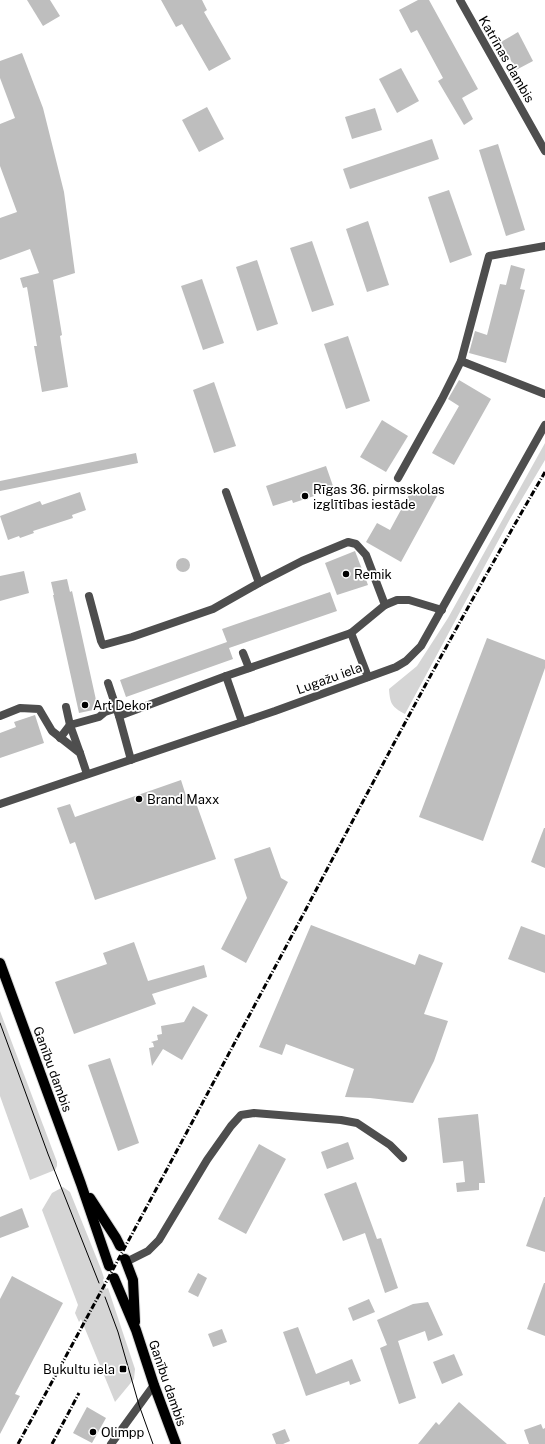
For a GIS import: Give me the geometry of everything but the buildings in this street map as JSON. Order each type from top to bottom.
[{"type":"main road","name":"Ganību dambis","points":[[0,963],[81,1184],[109,1266]]},
{"type":"main road","name":"Ganību dambis","points":[[81,1184],[120,1246]]},
{"type":"main road","name":"Ganību dambis","points":[[126,1260],[133,1280],[136,1330]]},
{"type":"main road","name":"Ganību dambis","points":[[114,1278],[136,1330],[154,1385],[176,1444]]},
{"type":"street","name":"Katrīnas dambis","points":[[460,0],[545,151]]},
{"type":"street","points":[[398,478],[461,361],[489,256],[545,246]]},
{"type":"street","points":[[461,361],[545,394]]},
{"type":"street","name":"Lugažu iela","points":[[0,804],[242,722],[396,667],[406,661],[421,646],[545,425]]},
{"type":"street","points":[[226,492],[259,583]]},
{"type":"street","points":[[89,596],[103,645],[132,637],[213,609],[302,561],[348,542],[356,544],[366,555],[385,605]]},
{"type":"street","points":[[60,738],[70,725],[99,717],[105,712],[118,712],[351,633],[385,605],[397,600],[409,600],[442,610]]},
{"type":"street","points":[[351,633],[368,677]]},
{"type":"street","points":[[243,653],[249,668]]},
{"type":"street","points":[[226,676],[242,722]]},
{"type":"street","points":[[108,683],[118,712],[130,760]]},
{"type":"street","points":[[66,707],[70,725],[87,774]]},
{"type":"street","points":[[0,716],[20,708],[39,709],[52,731],[80,753]]},
{"type":"street","points":[[126,1260],[148,1251],[160,1240],[207,1160],[231,1126],[241,1115],[254,1113],[341,1120],[357,1123],[390,1145],[403,1158]]},
{"type":"street","points":[[111,1444],[154,1385]]},
{"type":"shaded area","points":[[545,443],[545,460],[510,519],[405,714],[392,704],[389,689],[417,666],[448,618]]},
{"type":"shaded area","points":[[0,1011],[57,1162],[55,1170],[30,1180],[0,1096]]},
{"type":"shaded area","points":[[63,1187],[70,1192],[101,1269],[106,1289],[108,1288],[135,1369],[134,1379],[115,1402],[81,1319],[79,1322],[75,1313],[78,1305],[42,1210],[52,1193]]},
{"type":"tram line","points":[[0,1023],[48,1154],[99,1283]]},
{"type":"tram line","points":[[105,1297],[118,1332],[139,1405],[153,1444]]},
{"type":"railway","points":[[18,1444],[423,690],[545,472]]},
{"type":"railway","points":[[52,1444],[79,1393]]},
{"type":"place","name":"Rīgas 36. pirmsskolas izglītības iestāde","points":[[305,496]]},
{"type":"place","name":"Remik","points":[[346,574]]},
{"type":"place","name":"Art Dekor","points":[[85,705]]},
{"type":"place","name":"Brand Maxx","points":[[139,799]]},
{"type":"place","name":"Bukultu iela","points":[[123,1369]]},
{"type":"place","name":"Olimpp","points":[[93,1432]]}]
